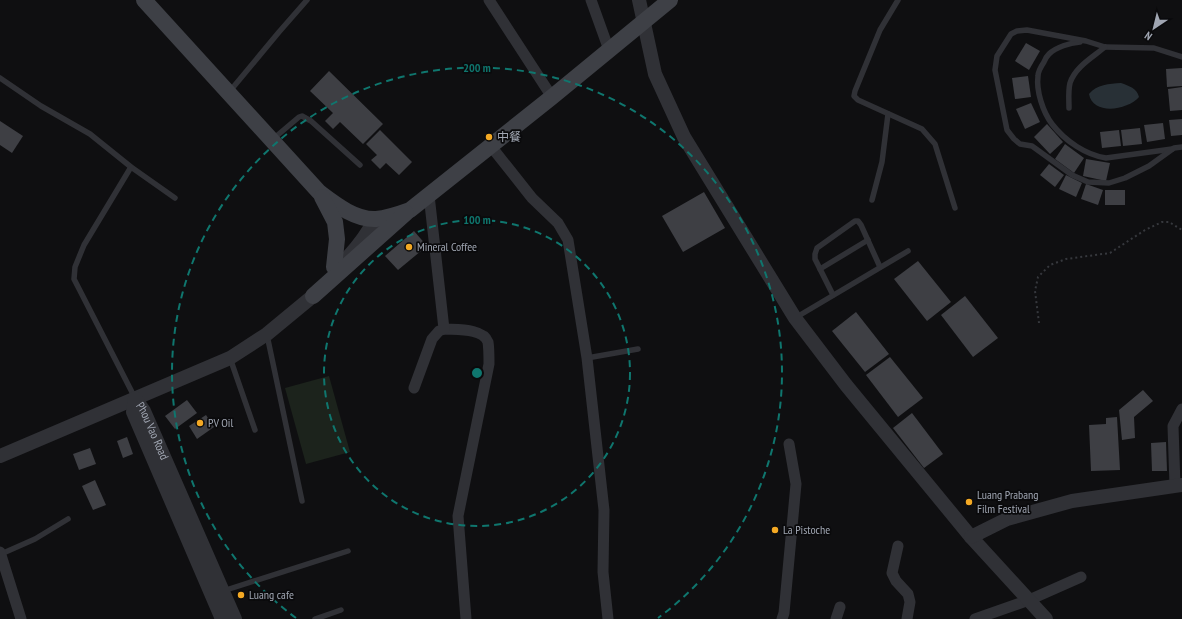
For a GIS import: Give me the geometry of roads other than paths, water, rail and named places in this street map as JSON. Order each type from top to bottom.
[{"type":"main road","points":[[313,296],[410,210],[552,97],[670,0]]},
{"type":"main road","points":[[150,2],[319,192],[338,207],[370,218],[393,216],[410,210]]},
{"type":"main road","points":[[319,192],[334,222],[337,239],[334,267]]},
{"type":"street","points":[[489,0],[552,97]]},
{"type":"street","points":[[591,0],[609,50]]},
{"type":"street","points":[[639,0],[655,74],[684,137],[795,318],[846,385],[971,537],[1046,619]]},
{"type":"street","points":[[490,145],[532,198],[558,223],[568,240],[587,358],[604,510],[603,572],[608,619]]},
{"type":"street","points":[[429,195],[444,330]]},
{"type":"street","points":[[0,456],[230,358],[267,334],[313,296],[358,247],[369,231],[370,218]]},
{"type":"street","points":[[313,296],[361,226],[370,218]]},
{"type":"street","points":[[414,388],[432,339],[440,331],[478,332],[484,335],[487,341],[489,364],[458,516],[466,619]]},
{"type":"street","name":"Phou Vao Road","points":[[135,398],[144,411],[235,619]]},
{"type":"street","name":"Phou Vao Road","points":[[135,398],[133,412],[222,619]]},
{"type":"street","points":[[971,537],[1008,519],[1072,502],[1178,485],[1173,426],[1182,409]]},
{"type":"street","points":[[782,619],[784,613],[796,484],[789,444]]},
{"type":"street","points":[[898,546],[892,573],[896,581],[908,594],[910,602],[907,619]]},
{"type":"street","points":[[0,553],[21,619]]},
{"type":"street","points":[[975,619],[1029,600],[1082,577]]},
{"type":"street","points":[[836,619],[840,607]]},
{"type":"lane","points":[[229,92],[307,0]]},
{"type":"lane","points":[[898,0],[880,30],[854,96],[858,100],[922,129],[935,144],[955,208]]},
{"type":"lane","points":[[1174,148],[1149,166],[1126,178],[1109,183],[1088,182],[1072,175],[1032,146],[1020,144],[1014,139],[1007,130],[995,70],[997,56],[1011,34],[1017,31],[1027,30],[1086,41],[1105,47],[1154,48],[1182,57]]},
{"type":"lane","points":[[1086,41],[1068,43],[1049,54],[1038,75],[1039,90],[1044,110],[1053,125],[1065,137],[1088,153],[1106,158],[1182,147]]},
{"type":"lane","points":[[1069,108],[1070,84],[1077,70],[1105,47]]},
{"type":"lane","points":[[0,78],[41,106],[90,134],[131,168],[175,198]]},
{"type":"lane","points":[[872,200],[882,162],[888,114]]},
{"type":"lane","points":[[272,140],[302,116],[311,121],[360,165]]},
{"type":"lane","points":[[131,168],[84,245],[75,267],[74,279],[135,398]]},
{"type":"lane","points":[[833,295],[815,259],[815,254],[817,248],[855,221],[858,221],[861,225],[880,267]]},
{"type":"lane","points":[[820,269],[868,240]]},
{"type":"lane","points":[[795,318],[908,250]]},
{"type":"lane","points":[[267,334],[302,502]]},
{"type":"lane","points":[[587,358],[638,349]]},
{"type":"lane","points":[[230,358],[255,430]]},
{"type":"lane","points":[[0,553],[35,539],[68,520]]},
{"type":"lane","points":[[223,592],[334,554],[348,551]]},
{"type":"lane","points":[[315,619],[341,610]]},
{"type":"place","name":"中餐","points":[[489,137]]},
{"type":"place","name":"Mineral Coffee","points":[[409,247]]},
{"type":"place","name":"PV Oil","points":[[200,423]]},
{"type":"place","name":"Luang Prabang Film Festival","points":[[969,502]]},
{"type":"place","name":"La Pistoche","points":[[775,530]]},
{"type":"place","name":"Luang cafe","points":[[241,595]]}]
